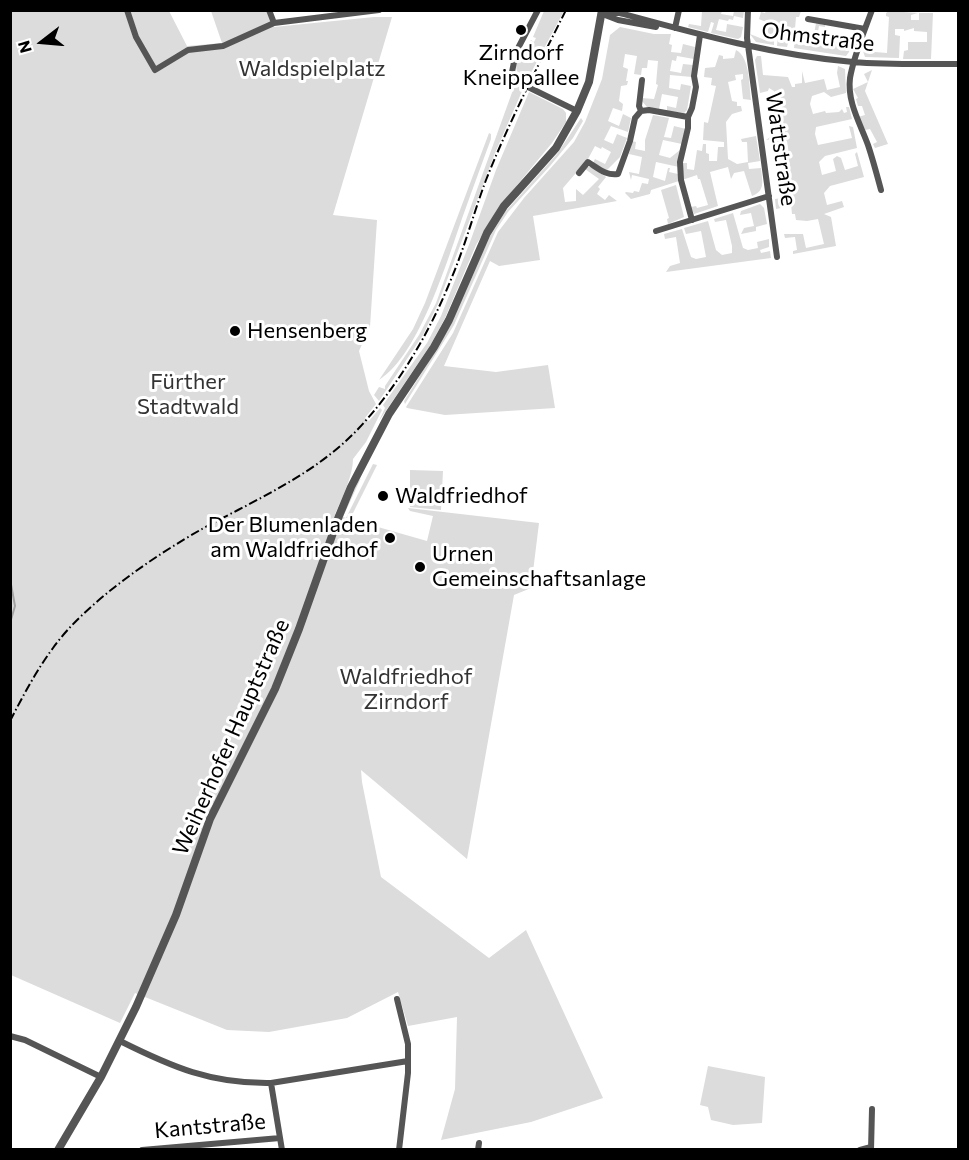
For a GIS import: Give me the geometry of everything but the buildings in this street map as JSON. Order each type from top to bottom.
[{"type":"street","points":[[127,10],[136,37],[155,70],[188,50],[223,46],[274,23],[379,10]]},
{"type":"street","points":[[269,10],[274,23]]},
{"type":"street","points":[[538,10],[516,52],[512,72],[528,87],[577,111]]},
{"type":"street","points":[[675,28],[679,10]]},
{"type":"street","name":"Wattstraße","points":[[748,10],[747,38],[777,257]]},
{"type":"street","points":[[872,10],[850,77],[850,90],[856,120],[866,141],[881,190]]},
{"type":"street","name":"Weiherhofer Hauptstraße","points":[[61,1148],[120,1041],[176,915],[210,819],[275,688],[339,516],[380,431],[449,320],[487,233],[504,206],[556,148],[577,111],[589,82],[601,12]]},
{"type":"street","name":"Ohmstraße","points":[[601,12],[620,13],[749,47],[855,62],[958,64]]},
{"type":"street","points":[[808,19],[865,29]]},
{"type":"street","points":[[692,220],[681,180],[680,162],[696,87],[694,76],[700,35]]},
{"type":"street","points":[[641,111],[639,106],[642,80]]},
{"type":"street","points":[[579,173],[588,162],[604,173],[618,174],[630,141],[635,118],[641,111],[649,110],[688,117]]},
{"type":"street","points":[[656,231],[769,196]]},
{"type":"street","points":[[397,999],[408,1044],[399,1149]]},
{"type":"street","points":[[10,1036],[101,1077]]},
{"type":"street","points":[[120,1041],[165,1064],[193,1074],[234,1082],[271,1083],[408,1061]]},
{"type":"street","points":[[271,1083],[282,1149]]},
{"type":"street","points":[[860,1149],[871,1148],[872,1109]]},
{"type":"street","name":"Kantstraße","points":[[142,1149],[280,1138]]},
{"type":"green space","points":[[767,10],[801,11],[799,17],[796,17],[795,29],[799,29],[797,37],[813,40],[816,23],[825,25],[825,27],[819,26],[817,37],[847,44],[848,40],[853,41],[849,52],[846,56],[794,48],[795,36],[790,36],[787,47],[777,46],[778,35],[774,35],[774,45],[756,42],[750,34],[765,40],[767,36],[764,34],[768,23],[759,19],[761,12],[765,13]]},
{"type":"green space","name":"Fürther Stadtwald","points":[[10,11],[169,11],[187,46],[222,43],[211,11],[267,11],[274,27],[392,17],[333,215],[377,220],[370,327],[359,351],[369,391],[376,404],[365,418],[369,421],[380,408],[382,410],[366,442],[353,459],[349,479],[335,514],[342,517],[353,487],[361,478],[343,517],[346,518],[373,464],[377,465],[350,519],[427,541],[433,516],[410,511],[408,508],[539,523],[531,588],[514,595],[467,859],[361,770],[362,782],[381,877],[489,958],[526,930],[603,1098],[531,1122],[441,1140],[455,1089],[457,1017],[408,1026],[398,992],[347,1018],[269,1032],[227,1030],[135,993],[120,1023],[11,975]]},
{"type":"green space","points":[[544,11],[564,11],[526,82],[518,73],[517,58],[531,40],[534,42],[536,38],[533,37]]},
{"type":"green space","points":[[702,11],[722,11],[721,14],[733,16],[734,11],[744,11],[743,18],[734,16],[733,20],[728,21],[719,19],[716,30],[726,32],[727,24],[743,27],[741,37],[738,39],[711,33],[714,23],[711,22],[708,32],[688,27],[689,24],[701,26]]},
{"type":"green space","points":[[889,11],[918,13],[911,15],[911,20],[919,20],[919,13],[933,13],[931,59],[903,59],[904,51],[908,50],[908,42],[927,42],[927,32],[914,31],[914,28],[904,31],[904,29],[895,29],[895,35],[900,36],[899,58],[865,57],[863,51],[887,53],[889,17],[886,13]]},
{"type":"green space","points":[[620,27],[654,34],[671,34],[669,44],[672,45],[671,52],[681,53],[683,44],[695,47],[694,59],[677,56],[676,61],[672,60],[670,71],[681,73],[683,64],[693,65],[692,77],[670,75],[669,88],[680,90],[681,84],[691,86],[687,110],[684,113],[667,111],[667,106],[676,108],[678,97],[662,94],[659,109],[647,107],[641,100],[642,98],[654,99],[658,85],[656,84],[658,61],[648,60],[647,68],[642,68],[641,75],[634,74],[637,56],[625,54],[623,67],[628,69],[626,81],[628,81],[627,85],[621,86],[619,101],[623,104],[622,111],[613,108],[608,121],[619,126],[623,114],[631,118],[628,132],[611,126],[604,140],[613,144],[617,134],[627,138],[620,157],[606,171],[593,163],[595,159],[605,164],[611,152],[595,146],[588,159],[563,188],[565,202],[576,201],[576,189],[583,195],[599,179],[585,169],[591,167],[606,177],[598,187],[600,189],[597,194],[605,200],[609,195],[617,201],[533,216],[540,260],[499,266],[490,261],[444,366],[496,372],[548,365],[555,408],[445,415],[407,408],[453,333],[498,232],[524,198],[574,142],[585,122],[602,79],[610,35]]},
{"type":"green space","points":[[736,50],[741,54],[746,65],[751,100],[743,99],[741,80],[743,74],[735,75],[736,80],[728,82],[732,101],[737,102],[737,106],[741,106],[742,111],[732,114],[726,122],[728,159],[737,164],[748,162],[747,142],[742,142],[741,139],[756,136],[760,161],[748,163],[749,169],[761,168],[761,188],[752,196],[744,171],[734,173],[731,179],[728,167],[710,172],[718,206],[694,214],[691,207],[708,205],[697,175],[682,180],[682,163],[687,163],[687,169],[694,170],[697,150],[702,151],[703,144],[706,144],[709,161],[717,161],[718,147],[724,147],[724,142],[703,140],[704,122],[708,123],[716,86],[711,85],[712,78],[704,77],[705,68],[715,67],[719,55],[723,56],[723,59],[734,58]]},
{"type":"green space","points":[[757,56],[761,56],[763,75],[788,77],[792,87],[802,83],[802,71],[805,83],[824,79],[827,90],[840,87],[838,66],[845,69],[846,93],[831,97],[824,92],[812,96],[810,104],[813,114],[825,111],[826,113],[839,112],[842,109],[844,113],[847,112],[846,107],[849,107],[852,119],[816,127],[818,145],[852,138],[849,126],[853,127],[857,148],[825,156],[819,162],[822,175],[836,171],[833,159],[837,156],[841,158],[845,170],[858,166],[855,154],[857,152],[864,177],[830,186],[824,193],[827,205],[842,201],[844,207],[824,214],[831,217],[836,246],[793,254],[793,251],[797,250],[795,237],[785,238],[784,234],[803,234],[806,248],[824,244],[818,219],[796,220],[795,214],[792,214],[791,204],[781,205],[781,208],[776,209],[775,199],[790,197],[789,164],[782,160],[782,156],[789,155],[787,141],[774,143],[773,139],[766,140],[773,135],[783,134],[782,124],[777,124],[777,117],[782,116],[779,98],[775,97],[774,91],[769,88],[768,91],[760,93],[755,60]]},
{"type":"green space","points":[[872,70],[868,82],[864,74]]},
{"type":"green space","points":[[868,82],[865,91],[888,144],[875,148],[873,144],[877,142],[870,129],[865,130],[858,117],[865,115],[862,106],[858,106],[856,99],[858,98],[853,89]]},
{"type":"green space","points":[[517,85],[523,89],[495,153],[438,304],[423,335],[379,401],[374,395],[379,387],[385,389],[436,303],[514,87]]},
{"type":"green space","points":[[529,92],[563,109],[566,113],[566,122],[552,143],[498,208],[476,245],[445,318],[431,344],[379,421],[385,408],[383,405],[427,343],[441,316],[496,170]]},
{"type":"green space","points":[[653,115],[669,118],[664,137],[671,138],[674,126],[686,129],[682,144],[663,140],[659,155],[670,158],[680,150],[679,167],[656,162],[653,177],[665,181],[668,168],[670,168],[669,172],[678,174],[679,181],[651,190],[650,194],[631,199],[625,193],[639,192],[642,183],[648,184],[649,179],[632,175],[631,180],[629,172],[639,174],[642,157],[629,154],[632,141],[636,142],[635,149],[645,151],[645,140]]},
{"type":"green space","points":[[581,118],[583,121],[573,138],[508,212],[496,230],[454,325],[405,404],[404,401],[440,344],[489,238],[505,212],[557,154]]},
{"type":"green space","points":[[489,133],[491,139],[431,304],[407,349],[394,367],[379,380],[413,329],[425,303]]},
{"type":"green space","points":[[676,185],[684,217],[668,224],[667,219],[669,218],[661,190]]},
{"type":"green space","points":[[760,204],[764,208],[767,224],[756,227],[756,231],[741,234],[744,228],[754,226],[751,213],[740,215],[741,211]]},
{"type":"green space","points":[[733,213],[743,248],[748,250],[758,248],[757,242],[769,239],[769,247],[760,250],[761,253],[770,251],[771,258],[666,272],[670,266],[680,263],[676,237],[665,239],[664,234],[682,229],[691,257],[696,259],[706,257],[701,231],[686,234],[684,228],[708,221],[716,250],[722,255],[732,253],[726,220],[715,222],[714,219]]},
{"type":"green space","points":[[410,470],[443,471],[441,510],[410,507]]},
{"type":"green space","points":[[708,1066],[765,1077],[762,1123],[733,1125],[711,1120],[708,1107],[700,1105]]},
{"type":"waterway","points":[[10,579],[15,606],[10,623]]},
{"type":"railway","points":[[10,721],[35,675],[53,648],[83,614],[142,567],[183,540],[285,485],[324,459],[359,428],[374,411],[400,376],[434,318],[457,265],[495,158],[566,10]]},
{"type":"place","name":"Zirndorf Kneippallee","points":[[521,30]]},
{"type":"place","name":"Hensenberg","points":[[235,331]]},
{"type":"place","name":"Waldfriedhof","points":[[383,496]]},
{"type":"place","name":"Der Blumenladen am Waldfriedhof","points":[[390,538]]},
{"type":"place","name":"Urnen Gemeinschaftsanlage","points":[[420,567]]},
{"type":"park label","name":"Waldspielplatz","points":[[312,69]]},
{"type":"park label","name":"Waldfriedhof Zirndorf","points":[[406,690]]}]
